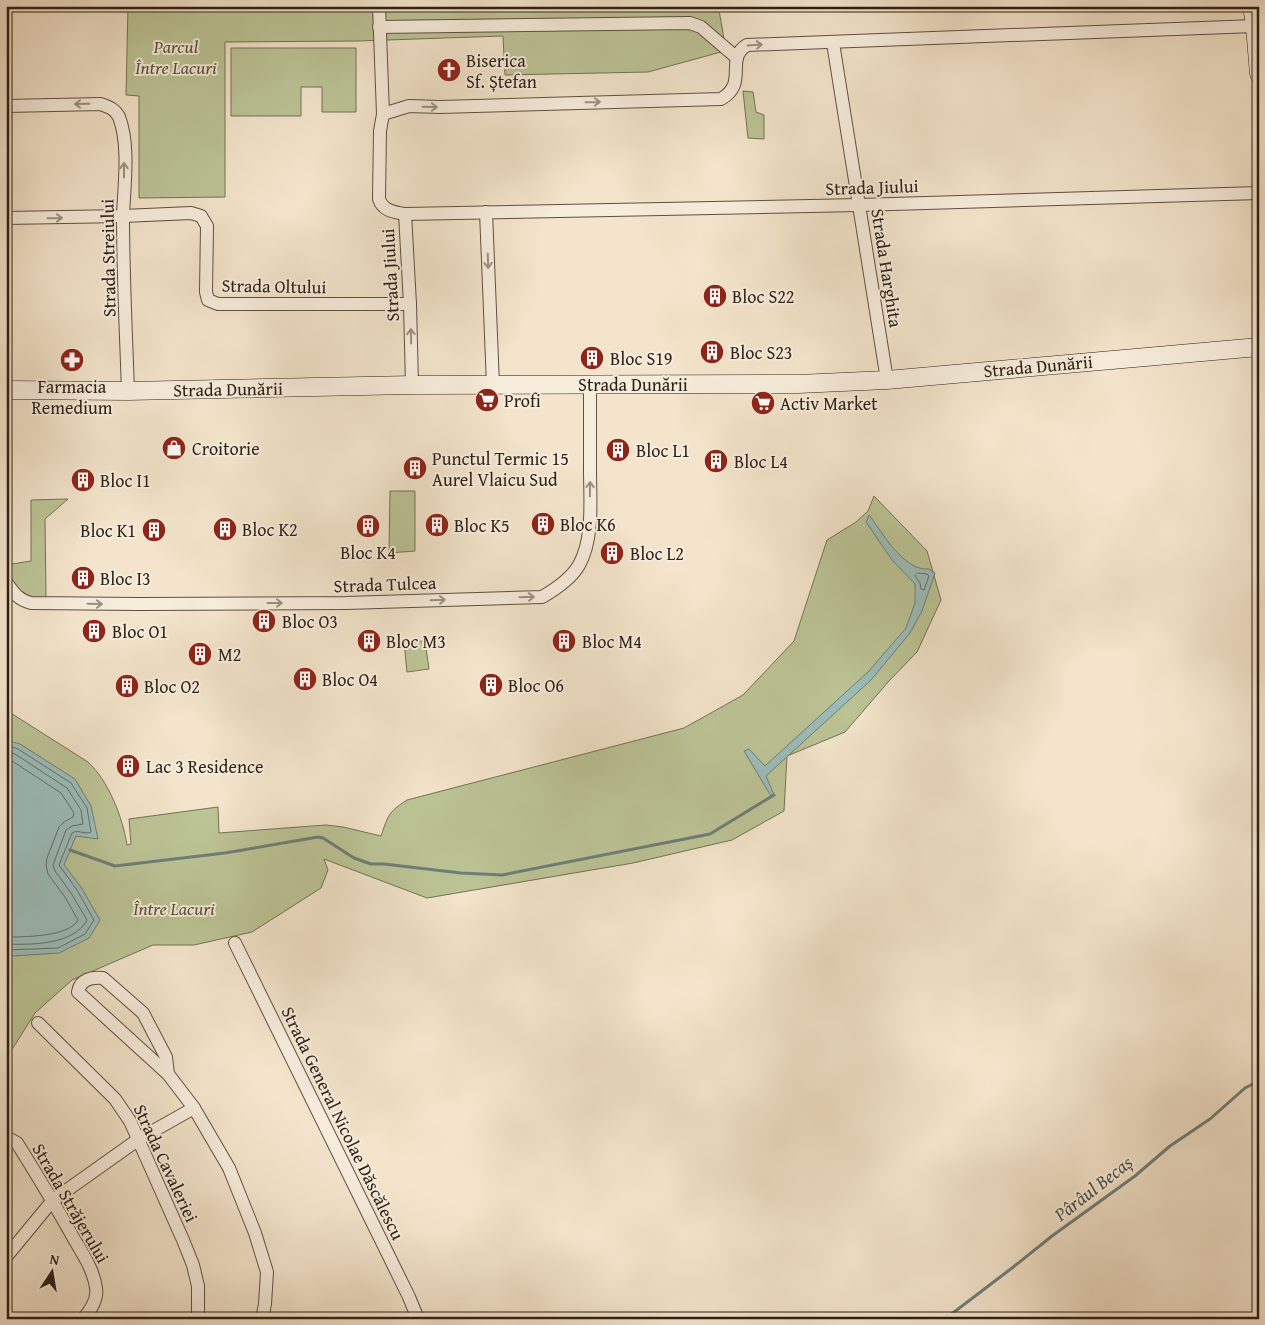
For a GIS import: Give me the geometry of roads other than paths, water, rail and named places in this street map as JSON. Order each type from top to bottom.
[{"type":"street","points":[[379,6],[383,114],[380,130],[379,199],[384,208],[405,214]]},
{"type":"street","points":[[1252,6],[1259,74]]},
{"type":"street","points":[[379,27],[690,23],[701,27],[737,58]]},
{"type":"street","points":[[383,114],[409,106],[721,99],[728,95],[734,87],[737,58],[740,50],[747,45],[1255,26]]},
{"type":"street","name":"Strada Harghita","points":[[833,43],[887,380]]},
{"type":"street","name":"Strada Streiului","points":[[6,106],[101,104],[115,111],[123,134],[123,216],[128,391]]},
{"type":"street","name":"Strada Jiului","points":[[412,385],[405,214],[859,205],[1259,193]]},
{"type":"street","points":[[486,212],[493,385]]},
{"type":"street","name":"Strada Oltului","points":[[6,218],[191,213],[201,216],[207,226],[206,292],[208,300],[218,304],[410,304]]},
{"type":"street","name":"Strada Dunării","points":[[6,390],[128,391],[412,385],[798,384],[887,380],[1259,347]]},
{"type":"street","name":"Strada Tulcea","points":[[6,582],[22,601],[31,603],[346,603],[542,597],[560,586],[572,574],[579,565],[588,541],[590,385]]},
{"type":"street","name":"Strada General Nicolae Dăscălescu","points":[[235,943],[405,1288],[417,1318]]},
{"type":"street","points":[[168,1074],[166,1058],[143,1013],[103,978],[88,978],[83,982],[78,992],[168,1074],[194,1108],[229,1168],[255,1233],[266,1272],[265,1304],[262,1319]]},
{"type":"street","name":"Strada Cavaleriei","points":[[38,1023],[116,1099],[139,1139],[193,1265],[198,1286],[198,1319]]},
{"type":"street","points":[[6,1257],[53,1200],[139,1139],[194,1108]]},
{"type":"street","name":"Strada Străjerului","points":[[6,1138],[17,1143],[53,1200],[94,1278],[96,1290],[94,1302],[83,1319]]},
{"type":"water","points":[[869,515],[887,541],[902,558],[911,564],[929,569],[935,573],[922,611],[910,633],[871,680],[766,776],[774,795],[771,796],[744,751],[749,749],[765,766],[869,671],[906,628],[915,603],[915,584],[892,560],[866,522]]},
{"type":"water","points":[[6,740],[20,744],[75,779],[91,806],[98,839],[76,836],[64,865],[81,887],[100,920],[89,938],[59,953],[6,955]]},
{"type":"waterway","points":[[70,850],[115,866],[225,853],[318,837],[323,838],[354,858],[371,864],[502,875],[710,834],[774,795]]},
{"type":"waterway","name":"Pârâul Becaș","points":[[945,1319],[1052,1236],[1135,1176],[1170,1146],[1210,1119],[1245,1088],[1259,1081]]},
{"type":"place","name":"Biserica Sf. Ștefan","points":[[449,70]]},
{"type":"place","name":"Bloc S22","points":[[715,296]]},
{"type":"place","name":"Bloc S23","points":[[712,352]]},
{"type":"place","name":"Bloc S19","points":[[592,358]]},
{"type":"place","name":"Farmacia Remedium","points":[[72,360]]},
{"type":"place","name":"Profi","points":[[487,400]]},
{"type":"place","name":"Activ Market","points":[[763,403]]},
{"type":"place","name":"Croitorie","points":[[174,448]]},
{"type":"place","name":"Bloc L1","points":[[618,450]]},
{"type":"place","name":"Bloc L4","points":[[716,461]]},
{"type":"place","name":"Punctul Termic 15 Aurel Vlaicu Sud","points":[[415,468]]},
{"type":"place","name":"Bloc I1","points":[[83,480]]},
{"type":"place","name":"Bloc K6","points":[[543,524]]},
{"type":"place","name":"Bloc K5","points":[[437,525]]},
{"type":"place","name":"Bloc K4","points":[[368,526]]},
{"type":"place","name":"Bloc K2","points":[[225,529]]},
{"type":"place","name":"Bloc K1","points":[[154,530]]},
{"type":"place","name":"Bloc L2","points":[[612,553]]},
{"type":"place","name":"Bloc I3","points":[[83,578]]},
{"type":"place","name":"Bloc O3","points":[[264,621]]},
{"type":"place","name":"Bloc O1","points":[[94,631]]},
{"type":"place","name":"Bloc M3","points":[[369,641]]},
{"type":"place","name":"Bloc M4","points":[[564,641]]},
{"type":"place","name":"M2","points":[[200,654]]},
{"type":"place","name":"Bloc O4","points":[[305,679]]},
{"type":"place","name":"Bloc O6","points":[[491,685]]},
{"type":"place","name":"Bloc O2","points":[[127,686]]},
{"type":"place","name":"Lac 3 Residence","points":[[128,766]]},
{"type":"park label","name":"Parcul Între Lacuri","points":[[176,56]]},
{"type":"park label","name":"Între Lacuri","points":[[174,908]]}]
